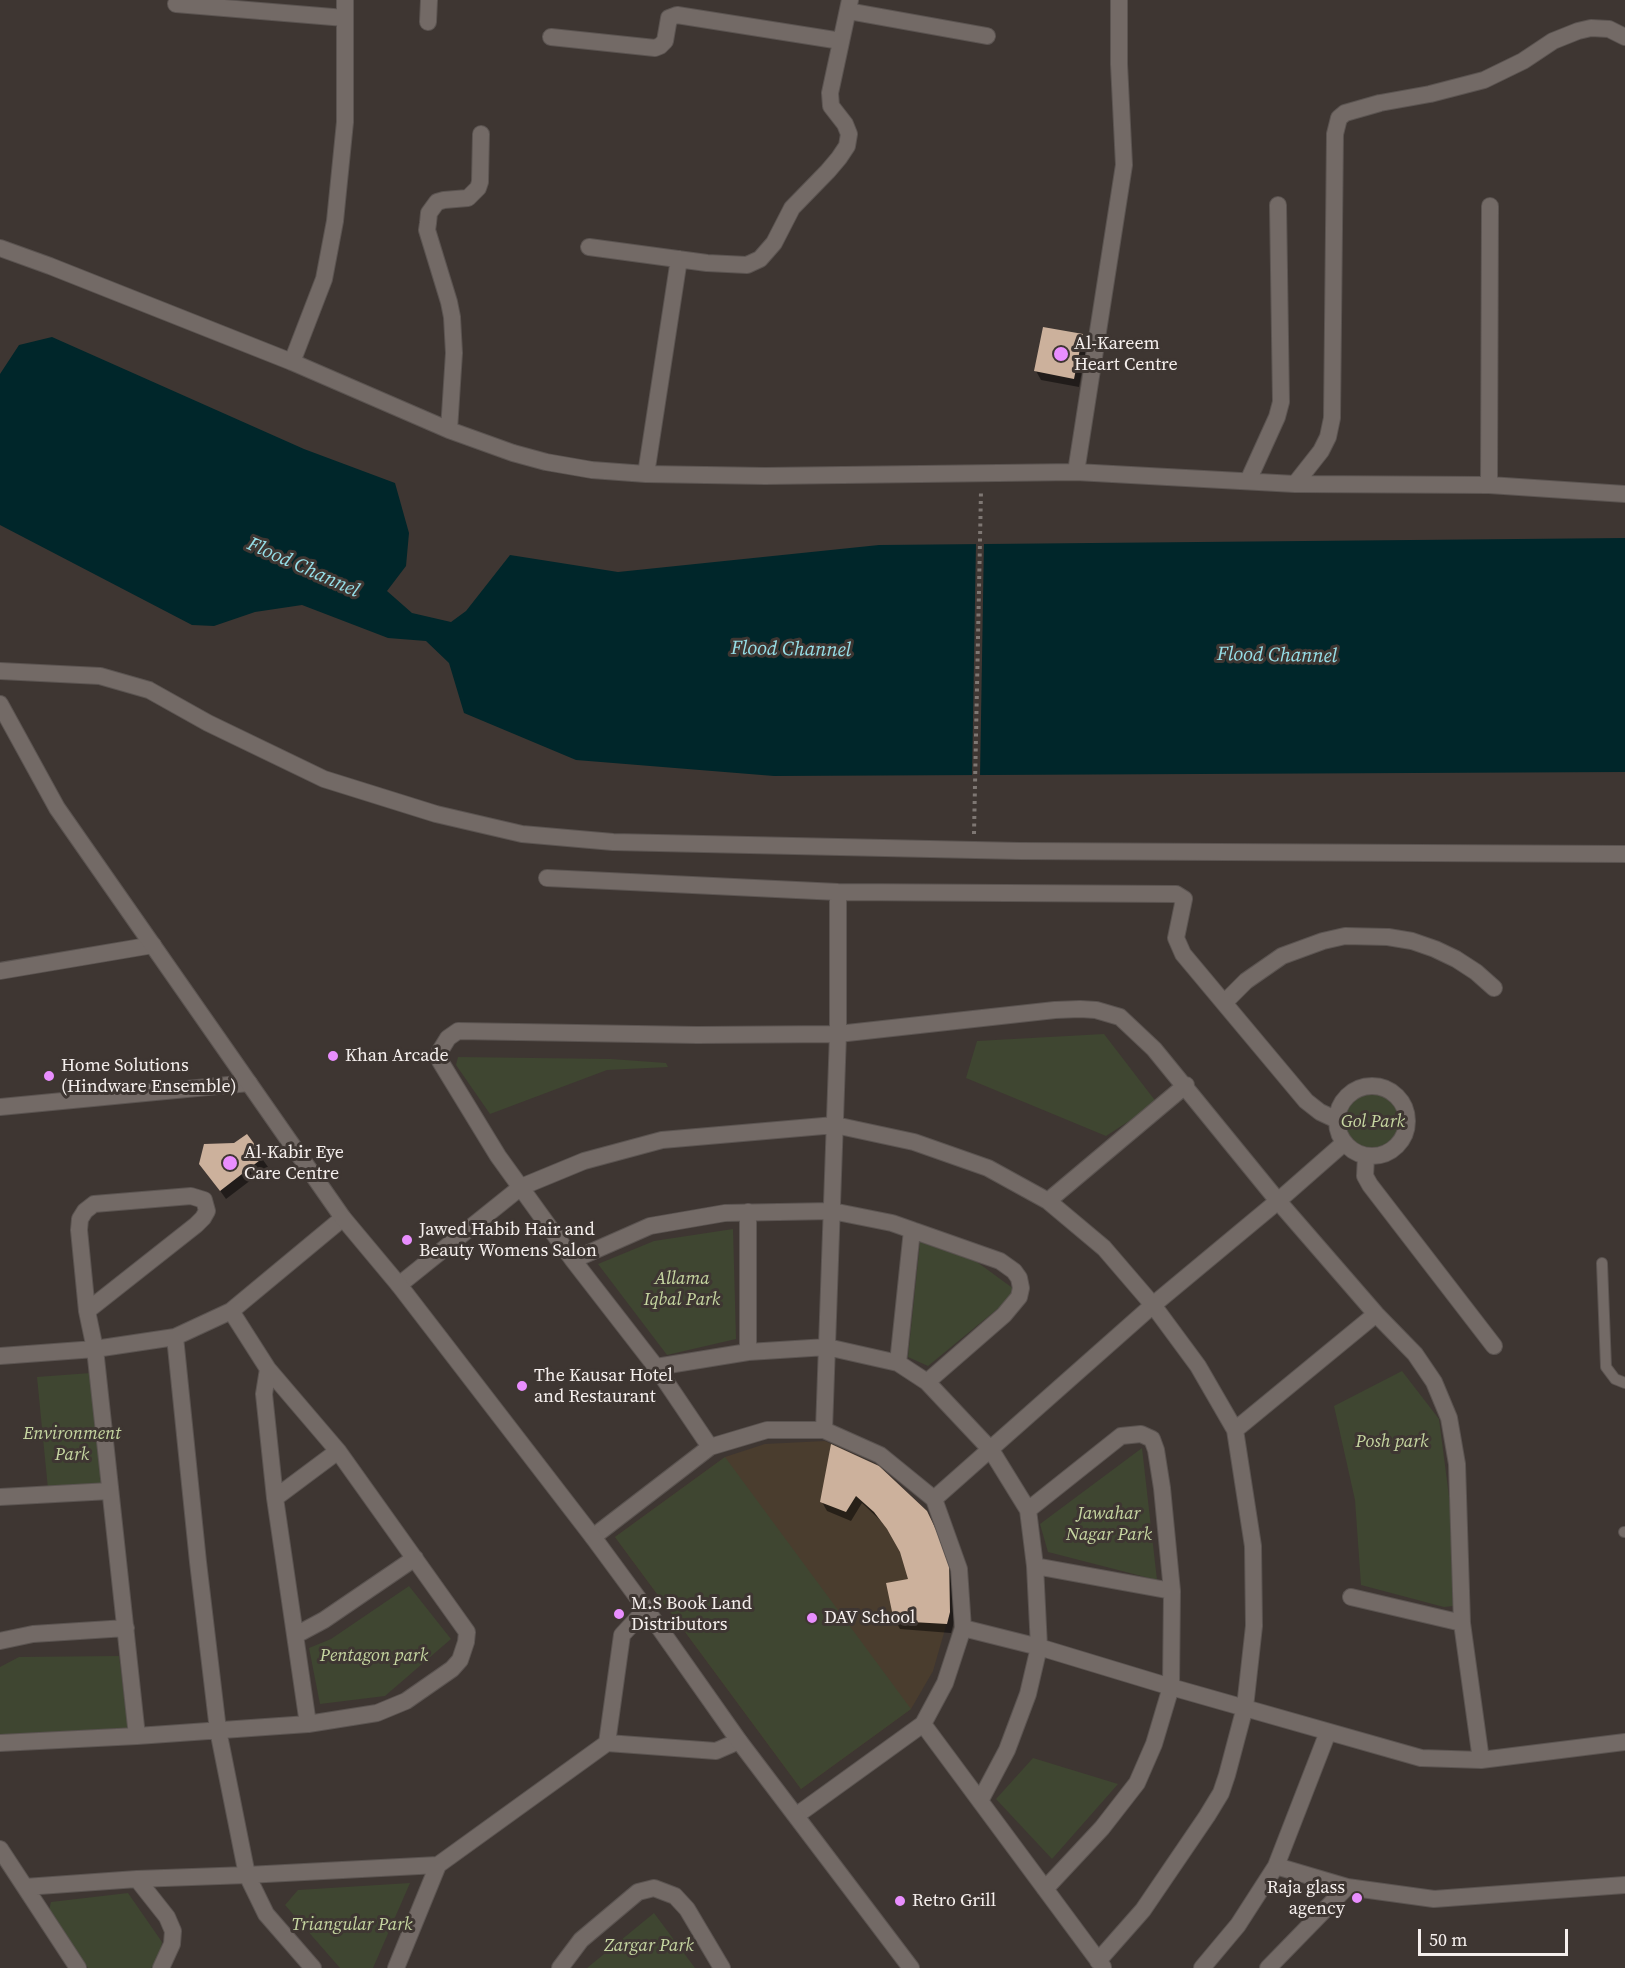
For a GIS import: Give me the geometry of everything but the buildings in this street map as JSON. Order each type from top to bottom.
[{"type":"street","points":[[292,362],[324,279],[335,221],[345,122],[345,0]]},
{"type":"street","points":[[428,22],[429,0]]},
{"type":"street","points":[[1076,472],[1124,165],[1119,64],[1119,0]]},
{"type":"street","points":[[176,4],[345,18]]},
{"type":"street","points":[[589,247],[737,265],[754,263],[768,252],[787,216],[799,200],[839,159],[847,146],[849,134],[845,124],[831,106],[830,93],[849,5],[987,36]]},
{"type":"street","points":[[550,37],[655,48],[665,41],[666,22],[677,15],[841,41]]},
{"type":"street","points":[[1295,484],[1321,451],[1328,437],[1332,418],[1335,134],[1338,118],[1345,113],[1380,103],[1430,94],[1484,80],[1523,61],[1553,41],[1578,31],[1592,28],[1609,29],[1625,37]]},
{"type":"street","points":[[450,430],[454,353],[452,317],[427,230],[429,213],[437,202],[468,198],[478,188],[481,134]]},
{"type":"street","points":[[1248,481],[1281,402],[1278,204]]},
{"type":"street","points":[[1489,485],[1490,206]]},
{"type":"street","points":[[0,248],[292,362],[450,430],[513,453],[546,462],[592,470],[646,474],[765,476],[1076,472],[1295,484],[1489,485],[1625,494]]},
{"type":"street","points":[[646,474],[678,259]]},
{"type":"street","points":[[0,671],[100,676],[149,690],[208,723],[324,779],[436,814],[522,834],[613,842],[1008,850],[1625,854]]},
{"type":"street","points":[[0,704],[57,808],[343,1218],[399,1285],[593,1537],[739,1741],[911,1968]]},
{"type":"street","points":[[548,878],[838,892],[1176,894],[1184,899],[1176,931],[1178,945],[1306,1101],[1320,1112],[1336,1120]]},
{"type":"street","points":[[824,1431],[838,1034],[838,892]]},
{"type":"street","points":[[1224,1003],[1246,981],[1282,956],[1313,944],[1345,936],[1388,937],[1412,941],[1435,949],[1476,972],[1494,988]]},
{"type":"street","points":[[0,971],[153,945]]},
{"type":"street","points":[[710,1447],[656,1367],[573,1260],[498,1156],[440,1061],[442,1045],[448,1038],[458,1031],[697,1035],[838,1034],[1054,1010],[1096,1010],[1120,1017],[1154,1049],[1186,1085],[1278,1201],[1376,1314],[1415,1354],[1434,1382],[1449,1418],[1457,1464],[1462,1623],[1481,1760]]},
{"type":"street","points":[[0,1107],[249,1083]]},
{"type":"street","points":[[1048,1201],[1186,1085]]},
{"type":"street","points":[[1379,1086],[1390,1090],[1400,1098],[1406,1109],[1408,1121],[1406,1133],[1390,1152],[1378,1156],[1366,1156],[1354,1151],[1344,1143],[1338,1132],[1336,1120],[1345,1097],[1361,1088],[1379,1086]]},
{"type":"street","points":[[399,1285],[521,1187],[584,1161],[662,1140],[835,1125],[914,1143],[988,1168],[1048,1201],[1104,1248],[1153,1305],[1198,1366],[1235,1430],[1253,1546],[1254,1626],[1245,1707],[1221,1793],[1143,1910],[1101,1964],[923,1724]]},
{"type":"street","points":[[934,1499],[1153,1305],[1344,1143]]},
{"type":"street","points":[[1366,1156],[1365,1176],[1370,1185],[1494,1346]]},
{"type":"street","points":[[87,1311],[203,1218],[207,1208],[204,1200],[191,1196],[94,1204],[85,1211],[80,1219],[79,1230],[87,1311],[95,1349],[137,1736]]},
{"type":"street","points":[[573,1260],[650,1226],[725,1212],[832,1211],[892,1223],[1000,1261],[1014,1271],[1019,1278],[1021,1288],[1019,1297],[1004,1315],[927,1382]]},
{"type":"street","points":[[748,1212],[748,1352]]},
{"type":"street","points":[[0,1356],[95,1349],[175,1338],[231,1311],[343,1218]]},
{"type":"street","points":[[898,1363],[912,1230]]},
{"type":"street","points":[[0,1743],[308,1724],[377,1713],[406,1701],[460,1660],[467,1632],[338,1451],[268,1369],[231,1311]]},
{"type":"street","points":[[1235,1430],[1376,1314]]},
{"type":"street","points":[[175,1338],[218,1730],[247,1875],[266,1914],[313,1968]]},
{"type":"street","points":[[656,1367],[748,1352],[827,1347],[898,1363],[927,1382],[991,1450],[1028,1510],[1035,1566],[1039,1647],[1028,1694],[1012,1739],[980,1801]]},
{"type":"street","points":[[268,1369],[264,1394],[275,1498],[308,1724]]},
{"type":"street","points":[[593,1537],[710,1447],[767,1430],[824,1431],[880,1455],[934,1499],[959,1569],[963,1628],[945,1683],[923,1724],[797,1815]]},
{"type":"street","points":[[1028,1510],[1121,1436],[1137,1433],[1149,1436],[1156,1450],[1162,1488],[1172,1591],[1171,1687],[1155,1744],[1137,1783],[1102,1828],[1045,1889]]},
{"type":"street","points":[[275,1498],[338,1451]]},
{"type":"street","points":[[0,1497],[111,1491]]},
{"type":"street","points":[[296,1635],[324,1620],[415,1558]]},
{"type":"street","points":[[1035,1566],[1172,1591]]},
{"type":"street","points":[[1351,1597],[1462,1623]]},
{"type":"street","points":[[607,1743],[622,1635],[646,1609]]},
{"type":"street","points":[[0,1641],[33,1634],[126,1628]]},
{"type":"street","points":[[963,1628],[1039,1647],[1421,1758],[1481,1760],[1625,1742]]},
{"type":"street","points":[[1202,1968],[1239,1925],[1276,1866],[1328,1732]]},
{"type":"street","points":[[396,1968],[438,1865],[607,1743],[716,1750],[739,1741]]},
{"type":"street","points":[[0,1849],[78,1968]]},
{"type":"street","points":[[25,1887],[137,1879],[438,1865]]},
{"type":"street","points":[[1276,1866],[1347,1887],[1434,1899],[1625,1885]]},
{"type":"street","points":[[137,1879],[167,1917],[173,1931],[172,1944],[160,1968]]},
{"type":"street","points":[[1268,1968],[1347,1887]]},
{"type":"street","points":[[560,1968],[581,1940],[638,1892],[654,1888],[675,1896],[687,1909],[722,1968]]},
{"type":"lane","points":[[1602,1263],[1606,1367],[1615,1379],[1625,1383]]},
{"type":"path","points":[[975,823],[981,474]]},
{"type":"shaded area","name":"DAV School","points":[[825,1441],[879,1466],[927,1511],[949,1557],[950,1612],[933,1671],[911,1709],[801,1789],[615,1537],[725,1457],[765,1444]]},
{"type":"green space","points":[[1104,1034],[1157,1103],[1106,1136],[966,1078],[977,1041]]},
{"type":"green space","points":[[458,1057],[611,1059],[666,1063],[668,1067],[607,1070],[490,1114],[456,1065]]},
{"type":"green space","name":"Gol Park","points":[[1373,1092],[1390,1097],[1398,1105],[1403,1122],[1398,1139],[1390,1147],[1373,1152],[1356,1147],[1348,1139],[1343,1122],[1348,1105],[1356,1097]]},
{"type":"green space","name":"Allama Iqbal Park","points":[[733,1229],[736,1339],[667,1355],[598,1264],[654,1241]]},
{"type":"green space","points":[[920,1242],[977,1262],[1018,1292],[928,1366],[908,1357]]},
{"type":"green space","name":"Posh park","points":[[1402,1371],[1439,1419],[1450,1504],[1453,1606],[1444,1607],[1361,1585],[1355,1500],[1334,1406]]},
{"type":"green space","name":"Environment Park","points":[[91,1373],[105,1487],[48,1489],[37,1377]]},
{"type":"green space","name":"Jawahar Nagar Park","points":[[1142,1448],[1157,1580],[1048,1552],[1040,1524]]},
{"type":"green space","points":[[725,1457],[911,1709],[801,1789],[615,1537]]},
{"type":"green space","name":"Pentagon park","points":[[409,1586],[451,1639],[385,1696],[320,1704],[309,1648],[331,1639]]},
{"type":"green space","points":[[119,1656],[128,1728],[0,1735],[0,1667],[19,1657]]},
{"type":"green space","points":[[1033,1758],[1118,1784],[1052,1859],[996,1799]]},
{"type":"green space","name":"Triangular Park","points":[[410,1883],[373,1968],[340,1968],[285,1905],[298,1890]]},
{"type":"green space","points":[[128,1893],[162,1942],[159,1961],[151,1968],[88,1968],[49,1911],[51,1902]]},
{"type":"green space","name":"Zargar Park","points":[[654,1913],[695,1968],[587,1968]]},
{"type":"water","name":"Flood Channel","points":[[52,337],[304,449],[395,483],[409,533],[406,566],[387,591],[412,613],[451,622],[466,611],[510,555],[618,572],[879,545],[1625,538],[1625,772],[774,776],[576,760],[464,713],[449,663],[426,641],[388,638],[302,605],[255,612],[214,626],[192,625],[0,525],[0,374],[19,345]]},
{"type":"pier","points":[[976,541],[984,541],[980,778],[972,778]]},
{"type":"place","name":"Al-Kareem Heart Centre","points":[[1061,354]]},
{"type":"place","name":"Khan Arcade","points":[[333,1056]]},
{"type":"place","name":"Home Solutions (Hindware Ensemble)","points":[[49,1076]]},
{"type":"place","name":"Al-Kabir Eye Care Centre","points":[[230,1163]]},
{"type":"place","name":"Jawed Habib Hair and Beauty Womens Salon","points":[[407,1240]]},
{"type":"place","name":"The Kausar Hotel and Restaurant","points":[[522,1386]]},
{"type":"place","name":"M.S Book Land Distributors","points":[[619,1614]]},
{"type":"place","name":"DAV School","points":[[812,1618]]},
{"type":"place","name":"Raja glass agency","points":[[1357,1898]]},
{"type":"place","name":"Retro Grill","points":[[900,1901]]}]
